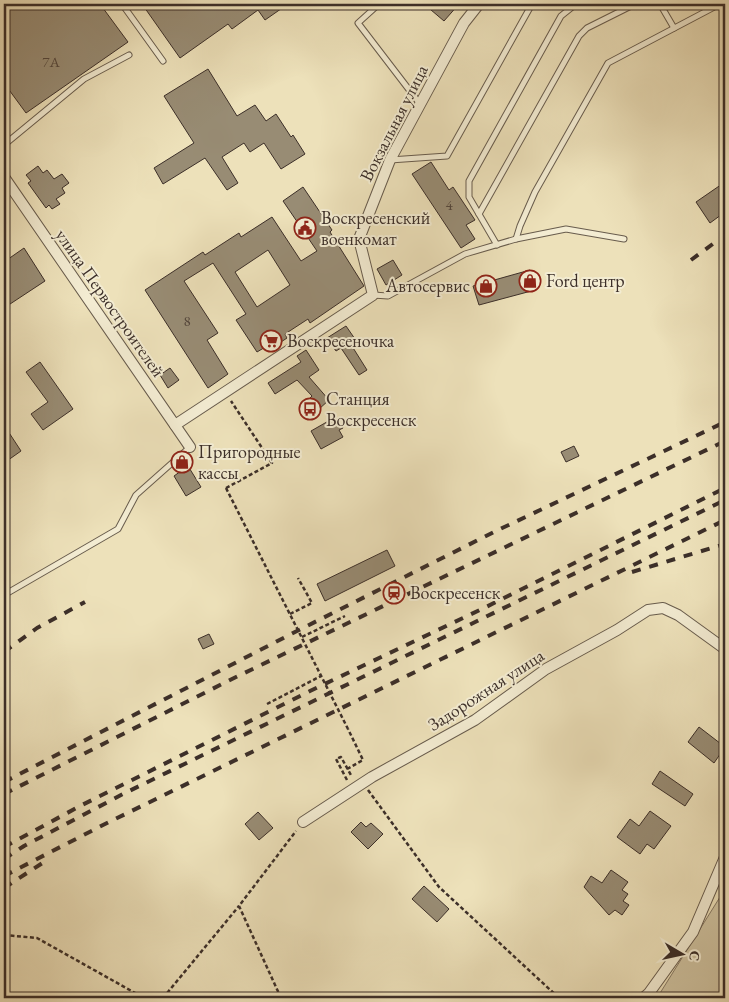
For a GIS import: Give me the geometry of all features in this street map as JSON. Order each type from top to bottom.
[{"type":"street","name":"Вокзальная улица","points":[[373,295],[359,239],[390,160],[464,24],[480,4]]},
{"type":"street","name":"улица Первостроителей","points":[[4,177],[190,447]]},
{"type":"street","points":[[175,425],[373,295]]},
{"type":"street","name":"Задорожная улица","points":[[303,822],[357,785],[475,720],[546,669],[618,630],[648,610],[663,608],[678,615],[725,649]]},
{"type":"street","points":[[642,998],[649,993],[693,932],[725,857]]},
{"type":"lane","points":[[122,4],[163,61]]},
{"type":"lane","points":[[378,4],[358,23],[420,104]]},
{"type":"lane","points":[[390,160],[447,156],[532,4]]},
{"type":"lane","points":[[497,245],[469,197],[469,181],[561,16],[576,4]]},
{"type":"lane","points":[[479,214],[579,36],[587,28],[635,4]]},
{"type":"lane","points":[[660,4],[674,28]]},
{"type":"lane","points":[[516,239],[535,192],[608,63],[720,4]]},
{"type":"lane","points":[[4,145],[84,79],[129,55]]},
{"type":"lane","points":[[373,295],[388,296],[465,254],[516,239],[566,229],[624,239]]},
{"type":"lane","points":[[4,594],[118,529],[136,495],[190,447]]},
{"type":"path","points":[[225,392],[272,463],[226,488],[363,760],[347,768]]},
{"type":"path","points":[[290,614],[312,603],[298,578]]},
{"type":"path","points":[[302,637],[345,616]]},
{"type":"path","points":[[267,704],[321,676]]},
{"type":"path","points":[[357,785],[341,757],[336,759],[439,887],[559,998]]},
{"type":"path","points":[[163,998],[239,906],[303,822]]},
{"type":"path","points":[[239,906],[281,998]]},
{"type":"path","points":[[4,935],[36,938],[144,998]]},
{"type":"shaded area","points":[[725,889],[725,998],[657,998]]},
{"type":"building","points":[[4,4],[100,4],[128,42],[26,113],[4,83]]},
{"type":"building","points":[[142,4],[288,4],[265,20],[258,10],[232,29],[228,24],[180,58]]},
{"type":"building","points":[[424,4],[459,4],[444,21]]},
{"type":"building","points":[[208,69],[237,116],[255,105],[266,121],[276,114],[305,154],[281,169],[264,143],[250,152],[244,143],[222,157],[238,183],[227,190],[205,158],[163,184],[154,168],[194,143],[164,96]]},
{"type":"building","points":[[431,162],[449,190],[453,187],[475,220],[466,225],[475,239],[461,248],[412,174]]},
{"type":"building","points":[[38,166],[43,173],[47,170],[54,179],[62,174],[69,183],[62,188],[65,193],[56,199],[60,204],[52,209],[49,205],[46,208],[28,183],[31,181],[26,175]]},
{"type":"building","points":[[725,182],[725,212],[710,223],[696,202]]},
{"type":"building","points":[[303,187],[332,230],[330,232],[364,286],[310,323],[308,319],[285,334],[287,338],[269,350],[267,346],[257,352],[236,320],[246,314],[213,263],[184,281],[218,333],[207,340],[228,374],[208,388],[145,290],[203,252],[205,255],[239,233],[241,237],[272,217],[301,261],[317,251],[283,201]],"holes":[[[268,250],[290,285],[257,307],[235,272]]]},
{"type":"building","points":[[24,248],[45,281],[4,308],[4,262]]},
{"type":"building","points":[[393,260],[402,275],[386,285],[377,269]]},
{"type":"building","points":[[530,270],[535,290],[479,305],[473,286]]},
{"type":"building","points":[[346,326],[355,339],[350,343],[367,370],[359,375],[341,348],[336,351],[327,338]]},
{"type":"building","points":[[306,350],[319,370],[309,377],[329,400],[308,419],[299,409],[312,396],[297,380],[275,394],[268,383],[301,362],[297,356]]},
{"type":"building","points":[[40,362],[73,409],[43,430],[31,414],[48,402],[26,372]]},
{"type":"building","points":[[170,368],[179,380],[168,388],[160,375]]},
{"type":"building","points":[[332,419],[333,422],[337,419],[343,428],[339,430],[343,437],[321,449],[311,431]]},
{"type":"building","points":[[4,425],[21,451],[4,463]]},
{"type":"building","points":[[574,446],[579,456],[566,462],[561,452]]},
{"type":"building","points":[[188,466],[201,487],[186,496],[174,476]]},
{"type":"building","points":[[387,550],[395,566],[325,601],[317,584]]},
{"type":"building","points":[[209,634],[214,644],[203,649],[198,639]]},
{"type":"building","points":[[699,727],[725,747],[714,763],[688,742]]},
{"type":"building","points":[[660,771],[693,794],[685,806],[652,784]]},
{"type":"building","points":[[650,811],[671,826],[654,849],[647,844],[640,854],[617,837],[630,819],[639,826]]},
{"type":"building","points":[[258,812],[273,828],[259,840],[245,824]]},
{"type":"building","points":[[361,822],[366,827],[371,823],[383,834],[368,849],[351,832]]},
{"type":"building","points":[[611,870],[628,882],[622,890],[628,894],[623,901],[629,905],[622,915],[615,910],[609,915],[584,887],[591,876],[602,883]]},
{"type":"building","points":[[424,886],[449,909],[437,922],[412,899]]},
{"type":"railway","points":[[691,260],[725,235]]},
{"type":"railway","points":[[4,782],[496,531],[725,422]]},
{"type":"railway","points":[[4,794],[232,679],[725,441]]},
{"type":"railway","points":[[4,847],[82,805],[310,691],[484,608],[725,488]]},
{"type":"railway","points":[[4,859],[24,846],[123,794],[725,500]]},
{"type":"railway","points":[[4,876],[103,825],[725,520]]},
{"type":"railway","points":[[632,572],[725,544]]},
{"type":"railway","points":[[4,652],[37,628],[85,602]]},
{"type":"railway","points":[[4,888],[44,862]]},
{"type":"place","name":"Воскресенский военкомат","points":[[305,228]]},
{"type":"place","name":"Ford центр","points":[[530,281]]},
{"type":"place","name":"Автосервис","points":[[486,286]]},
{"type":"place","name":"Воскресеночка","points":[[271,341]]},
{"type":"place","name":"Станция Воскресенск","points":[[310,409]]},
{"type":"place","name":"Пригородные кассы","points":[[182,462]]},
{"type":"place","name":"Воскресенск","points":[[394,593]]}]
